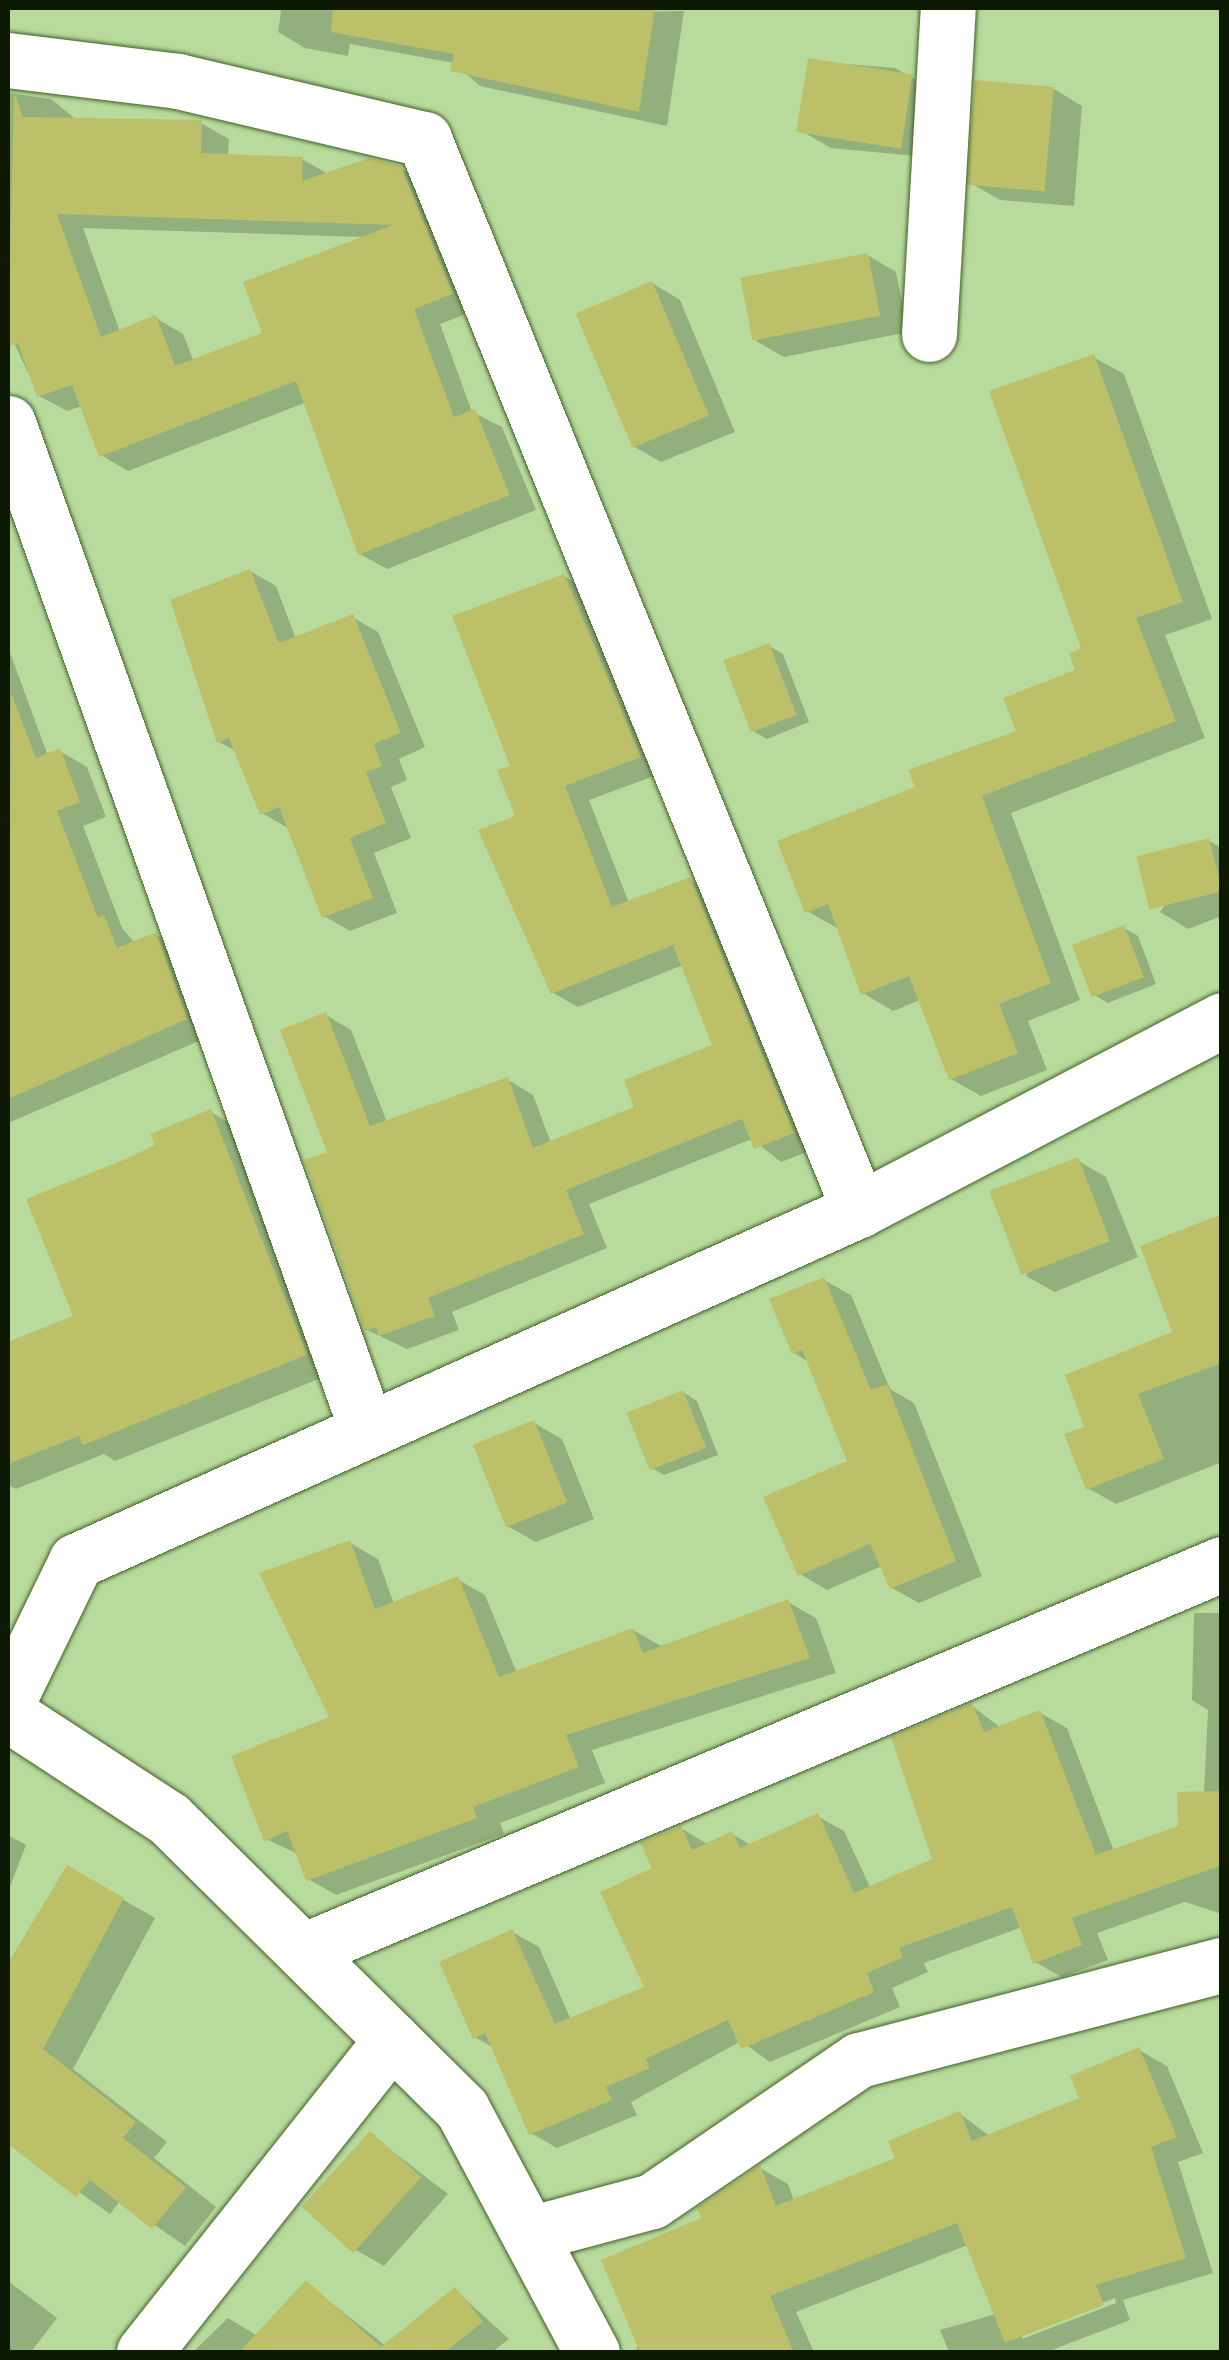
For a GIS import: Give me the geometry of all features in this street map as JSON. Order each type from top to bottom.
[{"type":"street","points":[[929,334],[948,8]]},
{"type":"street","points":[[8,60],[178,81],[424,139],[859,1210]]},
{"type":"street","points":[[8,423],[366,1430]]},
{"type":"street","points":[[8,1701],[76,1561],[859,1210],[1222,1020]]},
{"type":"street","points":[[304,1951],[1222,1564]]},
{"type":"street","points":[[8,1714],[169,1820],[462,2109],[592,2352]]},
{"type":"street","points":[[529,2234],[652,2201],[859,2060],[1222,1965]]},
{"type":"street","points":[[144,2352],[392,2039]]},
{"type":"building","points":[[333,8],[655,8],[639,112],[450,71],[454,54],[331,32]]},
{"type":"building","points":[[808,58],[913,75],[901,149],[796,132]]},
{"type":"building","points":[[975,80],[1054,87],[1045,191],[966,185]]},
{"type":"building","points":[[14,92],[23,117],[202,120],[201,153],[303,157],[302,181],[369,158],[401,166],[453,294],[414,309],[454,417],[475,409],[510,495],[358,555],[296,381],[99,457],[72,385],[37,397],[18,343],[8,346]],"holes":[[[57,214],[393,225],[243,282],[262,333],[175,366],[156,315],[101,337]]]},
{"type":"building","points":[[868,253],[880,316],[753,341],[740,278]]},
{"type":"building","points":[[652,281],[709,415],[633,448],[576,313]]},
{"type":"building","points":[[1094,354],[1183,602],[1136,618],[1176,721],[982,796],[1051,983],[999,1004],[1018,1053],[949,1080],[909,976],[861,995],[828,904],[805,913],[777,841],[915,787],[908,770],[1016,731],[1003,698],[1075,670],[1069,653],[1081,648],[989,391]]},
{"type":"building","points":[[250,569],[279,643],[353,614],[401,733],[374,744],[382,766],[366,772],[386,823],[350,838],[373,898],[322,918],[279,807],[260,815],[229,738],[217,743],[170,600]]},
{"type":"building","points":[[564,574],[641,757],[565,786],[612,907],[690,877],[794,1133],[754,1149],[742,1119],[566,1190],[584,1234],[428,1298],[435,1316],[379,1336],[376,1327],[365,1331],[304,1160],[327,1152],[280,1030],[326,1012],[370,1126],[508,1077],[533,1148],[634,1107],[624,1080],[712,1045],[673,945],[551,994],[478,830],[515,816],[497,770],[510,766],[452,616]]},
{"type":"building","points":[[769,643],[797,715],[751,732],[723,661]]},
{"type":"building","points":[[11,693],[36,758],[60,748],[80,802],[57,811],[98,918],[104,915],[117,948],[156,932],[187,1019],[8,1099]]},
{"type":"building","points":[[1209,838],[1222,891],[1150,910],[1136,856]]},
{"type":"building","points":[[1124,925],[1144,977],[1092,997],[1072,945]]},
{"type":"building","points":[[211,1109],[307,1355],[83,1445],[79,1436],[8,1464],[8,1342],[73,1316],[26,1199],[133,1156],[155,1145],[150,1134]]},
{"type":"building","points":[[1078,1157],[1110,1241],[1022,1275],[989,1191]]},
{"type":"building","points":[[1222,1214],[1222,1363],[1138,1394],[1164,1459],[1086,1490],[1064,1434],[1084,1427],[1065,1375],[1172,1332],[1140,1246]]},
{"type":"building","points":[[824,1277],[871,1390],[887,1384],[956,1561],[890,1589],[870,1544],[798,1576],[763,1497],[847,1461],[802,1350],[792,1354],[769,1299]]},
{"type":"building","points":[[683,1390],[706,1447],[650,1470],[626,1413]]},
{"type":"building","points":[[534,1420],[567,1503],[506,1527],[473,1445]]},
{"type":"building","points":[[350,1540],[375,1609],[458,1576],[499,1677],[633,1628],[643,1653],[788,1599],[810,1658],[566,1735],[579,1767],[473,1807],[477,1818],[306,1881],[287,1831],[264,1841],[231,1756],[329,1717],[259,1573]]},
{"type":"building","points":[[972,1703],[984,1732],[1040,1710],[1096,1855],[1178,1826],[1177,1792],[1222,1791],[1222,1865],[1072,1918],[1082,1945],[1033,1964],[1012,1907],[899,1948],[903,1957],[867,1973],[874,1992],[741,2049],[728,2020],[646,2059],[650,2068],[606,2087],[612,2100],[529,2135],[485,2033],[473,2039],[439,1962],[512,1929],[555,2024],[644,1987],[600,1892],[652,1868],[640,1843],[681,1826],[692,1850],[732,1831],[740,1848],[818,1813],[854,1893],[932,1859],[891,1737]]},
{"type":"building","points":[[67,1865],[124,1898],[43,2049],[136,2122],[123,2138],[186,2187],[152,2229],[90,2180],[76,2197],[8,2144],[8,1963]]},
{"type":"building","points":[[1139,2047],[1177,2137],[1151,2147],[1186,2258],[1096,2285],[1104,2305],[1005,2343],[957,2223],[770,2296],[794,2352],[640,2352],[601,2260],[701,2218],[697,2208],[760,2165],[776,2206],[895,2158],[888,2141],[960,2111],[972,2141],[1079,2098],[1070,2076]]},
{"type":"building","points":[[370,2131],[421,2177],[353,2253],[302,2207]]},
{"type":"building","points":[[306,2280],[381,2347],[455,2287],[483,2322],[445,2352],[239,2352]]}]
